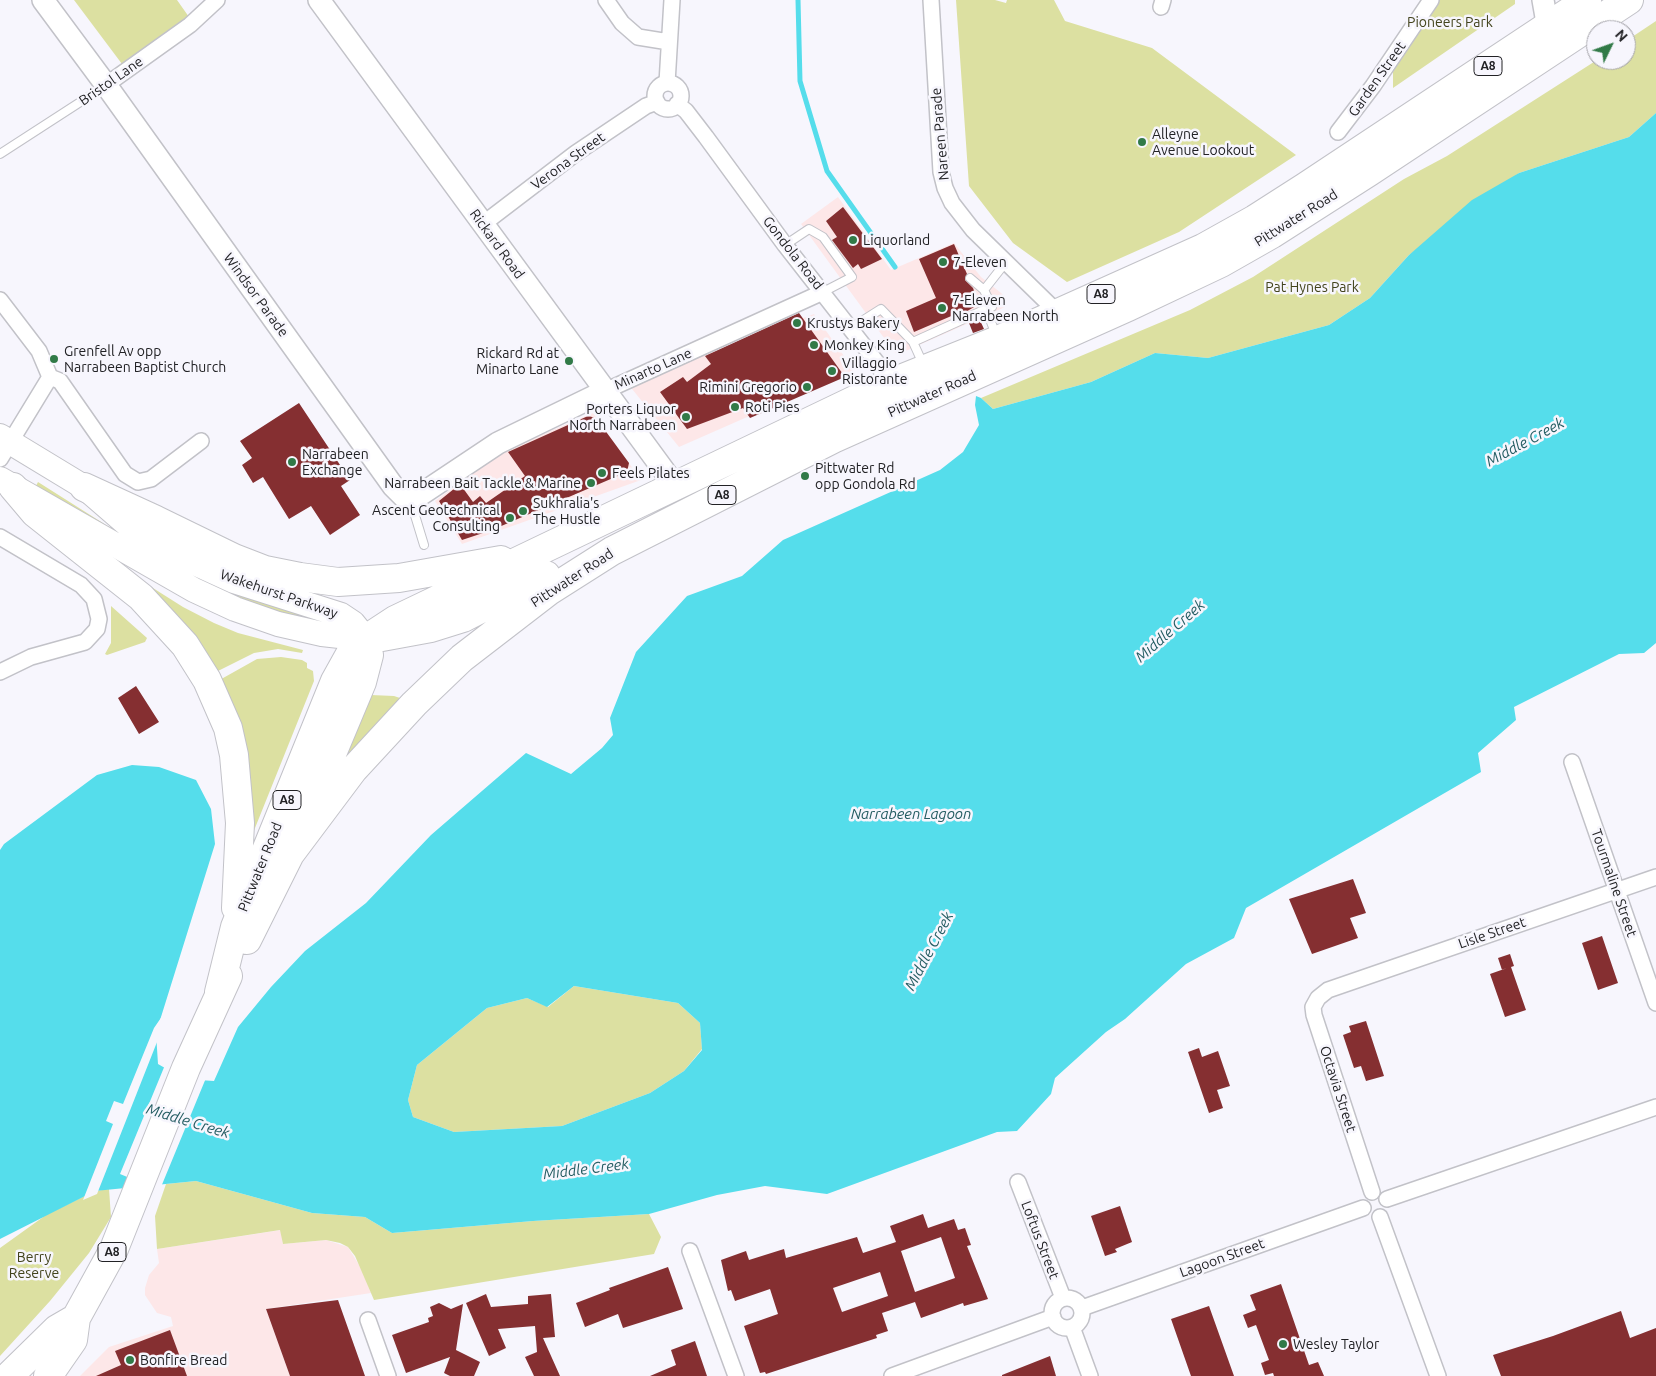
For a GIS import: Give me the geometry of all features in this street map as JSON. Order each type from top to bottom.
[{"type":"highway","name":"Pittwater Road","points":[[290,854],[353,770],[386,732],[449,671],[525,609],[612,551],[833,438],[894,396],[925,368],[998,340],[1203,248],[1255,219],[1587,0]]},
{"type":"highway","name":"Pittwater Road","points":[[219,992],[236,927],[335,681],[350,654],[366,639],[395,620],[676,487],[894,396],[1128,308],[1221,263],[1288,224],[1547,26],[1629,0]]},
{"type":"highway","points":[[7,483],[35,513],[141,597],[185,646],[207,680],[228,728],[239,793],[236,927]]},
{"type":"highway","points":[[84,487],[234,558],[265,570],[300,577],[338,582],[399,578],[534,554]]},
{"type":"highway","points":[[366,639],[432,628],[463,618],[567,564],[612,551]]},
{"type":"highway","name":"Pittwater Road","points":[[48,1376],[72,1340],[76,1318],[114,1249],[186,1068],[219,992],[259,919],[290,854],[366,672],[368,655],[366,639]]},
{"type":"highway","points":[[16,1373],[56,1329],[76,1318]]},
{"type":"main road","name":"Wakehurst Parkway","points":[[4,446],[84,487],[136,532],[186,559],[234,581],[341,615],[353,623],[366,639]]},
{"type":"main road","name":"Wakehurst Parkway","points":[[7,483],[194,590],[235,609],[278,624],[322,634],[366,639]]},
{"type":"street","name":"Windsor Parade","points":[[43,0],[393,486],[405,498],[410,499]]},
{"type":"street","name":"Bristol Lane","points":[[106,85],[190,25],[217,0]]},
{"type":"street","name":"Rickard Road","points":[[318,0],[676,487]]},
{"type":"street","points":[[606,0],[622,23],[638,37],[669,42]]},
{"type":"street","points":[[667,83],[672,0]]},
{"type":"street","name":"Nareen Parade","points":[[930,0],[941,172],[945,188],[962,217],[1058,313]]},
{"type":"street","name":"Garden Street","points":[[1338,132],[1373,86],[1431,0]]},
{"type":"street","points":[[667,83],[678,88],[681,96],[677,104],[667,108],[657,102],[656,90],[667,83]]},
{"type":"street","name":"Verona Street","points":[[483,224],[576,153],[646,106],[657,102]]},
{"type":"street","name":"Gondola Road","points":[[677,104],[686,111],[785,245],[878,364],[894,396]]},
{"type":"street","name":"Minarto Lane","points":[[410,499],[417,498],[498,443],[605,391],[823,292]]},
{"type":"street","points":[[0,300],[39,351],[50,377],[60,381],[125,474],[138,482],[151,480],[201,441]]},
{"type":"street","points":[[4,446],[50,377]]},
{"type":"street","points":[[0,537],[80,585],[94,599],[99,619],[97,629],[85,642],[31,657],[0,672]]},
{"type":"street","name":"Tourmaline Street","points":[[1572,762],[1656,1003]]},
{"type":"street","name":"Lisle Street","points":[[1328,990],[1656,877]]},
{"type":"street","name":"Octavia Street","points":[[1328,990],[1315,1002],[1314,1015],[1372,1192]]},
{"type":"street","points":[[1387,1199],[1656,1107]]},
{"type":"street","name":"Loftus Street","points":[[1018,1182],[1063,1298]]},
{"type":"street","points":[[1372,1192],[1383,1195],[1387,1199],[1388,1208],[1380,1216],[1369,1216],[1363,1208],[1365,1197],[1372,1192]]},
{"type":"street","name":"Lagoon Street","points":[[1082,1308],[1363,1208]]},
{"type":"street","points":[[1380,1216],[1438,1376]]},
{"type":"street","points":[[690,1251],[736,1376]]},
{"type":"street","points":[[1063,1298],[1074,1299],[1082,1308],[1081,1319],[1072,1327],[1061,1326],[1053,1317],[1054,1306],[1063,1298]]},
{"type":"street","points":[[892,1376],[1053,1317]]},
{"type":"street","points":[[368,1320],[388,1376]]},
{"type":"street","points":[[1072,1327],[1090,1376]]},
{"type":"lane","name":"Bristol Lane","points":[[0,154],[106,85]]},
{"type":"lane","points":[[785,245],[809,228],[823,237],[852,276],[823,292]]},
{"type":"lane","points":[[984,290],[1006,262]]},
{"type":"lane","points":[[913,342],[992,307],[984,290],[970,278]]},
{"type":"lane","points":[[851,328],[881,309],[913,342],[925,368]]},
{"type":"lane","points":[[986,309],[998,340]]},
{"type":"lane","points":[[410,499],[424,545]]},
{"type":"shaded area","points":[[838,197],[891,270],[954,243],[981,277],[1006,297],[1005,307],[901,353],[895,353],[801,224]]},
{"type":"shaded area","points":[[814,314],[854,370],[679,447],[628,384]]},
{"type":"shaded area","points":[[593,413],[641,480],[462,544],[435,501],[501,452]]},
{"type":"shaded area","points":[[281,1230],[283,1244],[326,1240],[348,1247],[362,1270],[371,1293],[266,1309],[290,1376],[80,1376],[109,1347],[173,1326],[171,1317],[157,1313],[145,1295],[149,1275],[159,1263],[157,1249]]},
{"type":"green space","points":[[74,0],[177,0],[189,17],[122,64]]},
{"type":"green space","points":[[956,0],[995,0],[1006,3],[1007,0],[1054,0],[1065,21],[1152,48],[1296,155],[1179,232],[1067,282],[1013,243],[969,186]]},
{"type":"green space","name":"Pioneers Park","points":[[1439,0],[1515,0],[1515,4],[1393,88],[1393,72],[1396,63]]},
{"type":"green space","name":"Pat Hynes Park","points":[[1656,21],[1656,113],[1629,137],[1519,173],[1409,255],[1370,298],[1329,325],[1208,358],[1155,353],[1091,382],[993,409],[981,398],[1190,310],[1253,277],[1404,179],[1447,156],[1586,67],[1586,70],[1636,70],[1636,34]]},
{"type":"green space","points":[[38,482],[166,563],[233,593],[320,619],[318,625],[229,600],[34,490]]},
{"type":"green space","points":[[126,571],[183,607],[214,623],[238,633],[303,650],[302,653],[278,649],[254,653],[216,672]]},
{"type":"green space","points":[[111,606],[147,638],[145,642],[107,655],[105,654],[111,643]]},
{"type":"green space","points":[[281,657],[302,660],[307,663],[307,668],[313,671],[314,681],[253,833],[216,682],[257,659]]},
{"type":"green space","points":[[371,695],[394,696],[403,699],[325,793]]},
{"type":"green space","points":[[574,986],[678,1003],[700,1023],[702,1049],[684,1071],[650,1093],[562,1126],[454,1132],[413,1117],[408,1100],[417,1065],[487,1008],[527,998],[548,1007]]},
{"type":"green space","points":[[196,1181],[312,1213],[365,1217],[392,1233],[533,1221],[649,1214],[661,1237],[654,1254],[374,1300],[355,1256],[348,1247],[340,1243],[326,1240],[283,1244],[280,1230],[157,1249],[155,1216],[166,1184]]},
{"type":"green space","name":"Berry Reserve","points":[[109,1189],[111,1217],[89,1253],[50,1301],[0,1356],[0,1248],[46,1215],[95,1191]]},
{"type":"water","name":"Narrabeen Lagoon","points":[[1656,113],[1656,643],[1644,653],[1619,654],[1514,707],[1516,720],[1478,753],[1481,772],[1246,908],[1234,938],[1186,964],[1125,1019],[1106,1032],[1055,1078],[1051,1094],[1017,1131],[997,1132],[827,1194],[765,1186],[717,1195],[649,1214],[533,1221],[392,1233],[365,1217],[312,1213],[196,1181],[95,1191],[0,1239],[0,850],[4,844],[97,775],[132,765],[159,767],[196,780],[211,809],[215,844],[156,1033],[158,1064],[184,1079],[214,1081],[238,1027],[271,987],[305,951],[366,903],[431,835],[526,753],[571,774],[602,748],[613,735],[610,718],[636,652],[687,596],[742,576],[783,540],[940,470],[963,452],[979,425],[975,405],[976,396],[993,409],[1091,382],[1155,353],[1208,358],[1329,325],[1370,298],[1409,255],[1472,200],[1519,173],[1629,137]],"holes":[[[574,986],[678,1003],[700,1023],[702,1050],[684,1071],[650,1093],[562,1126],[454,1132],[413,1117],[408,1100],[417,1065],[487,1008],[527,998],[547,1007]]]},
{"type":"pier","points":[[167,1009],[159,1037],[97,1194],[83,1200],[113,1124],[106,1121],[114,1101],[123,1104],[154,1028]]},
{"type":"pier","points":[[165,1065],[185,1076],[206,1078],[161,1187],[154,1188],[120,1174]]},
{"type":"building","name":"Liquorland","points":[[843,207],[882,259],[861,269],[858,264],[853,268],[832,240],[837,237],[826,221]]},
{"type":"building","points":[[954,244],[967,274],[965,280],[973,288],[979,304],[964,313],[963,311],[914,332],[906,311],[936,298],[919,259]]},
{"type":"building","points":[[799,313],[845,377],[750,418],[743,408],[687,429],[660,392],[683,377],[687,382],[711,364],[705,356]]},
{"type":"building","points":[[979,318],[984,329],[973,333],[969,323]]},
{"type":"building","name":"Narrabeen Exchange","points":[[299,403],[350,480],[341,486],[360,515],[330,535],[311,506],[289,519],[263,477],[253,483],[242,465],[252,458],[240,441]]},
{"type":"building","points":[[588,416],[596,418],[629,463],[627,472],[492,530],[462,540],[439,501],[460,484],[473,502],[480,496],[486,503],[525,476],[508,452]]},
{"type":"building","points":[[136,686],[159,722],[139,734],[118,698]]},
{"type":"building","points":[[1353,879],[1366,913],[1350,918],[1358,938],[1312,954],[1289,899]]},
{"type":"building","points":[[1602,936],[1618,983],[1598,990],[1582,943]]},
{"type":"building","points":[[1510,954],[1514,966],[1511,967],[1526,1010],[1505,1017],[1490,974],[1502,970],[1498,958]]},
{"type":"building","points":[[1366,1021],[1384,1076],[1366,1081],[1361,1066],[1354,1068],[1343,1035],[1351,1032],[1349,1026]]},
{"type":"building","points":[[1199,1048],[1202,1057],[1218,1051],[1230,1086],[1217,1090],[1223,1108],[1209,1113],[1188,1052]]},
{"type":"building","points":[[1120,1206],[1132,1242],[1115,1249],[1117,1252],[1105,1256],[1091,1216]]},
{"type":"building","points":[[923,1214],[928,1228],[954,1219],[958,1230],[965,1228],[971,1245],[967,1246],[988,1299],[964,1306],[963,1303],[921,1318],[915,1302],[882,1313],[888,1331],[876,1335],[877,1338],[766,1374],[765,1372],[760,1373],[744,1326],[778,1314],[770,1289],[735,1301],[731,1290],[728,1291],[721,1260],[746,1251],[749,1260],[784,1249],[786,1258],[857,1237],[863,1253],[896,1242],[890,1226]],"holes":[[[941,1237],[955,1278],[915,1292],[901,1251]],[[880,1272],[888,1296],[842,1312],[833,1288]]]},
{"type":"building","points":[[668,1267],[683,1309],[623,1328],[618,1314],[585,1327],[576,1303],[610,1290],[609,1288]]},
{"type":"building","name":"Wesley Taylor","points":[[1281,1284],[1309,1365],[1318,1362],[1324,1376],[1274,1376],[1273,1373],[1265,1375],[1261,1363],[1269,1360],[1256,1325],[1248,1328],[1243,1315],[1256,1310],[1250,1295]]},
{"type":"building","points":[[486,1294],[491,1307],[528,1304],[528,1296],[551,1294],[555,1337],[543,1338],[560,1376],[534,1376],[525,1357],[537,1352],[535,1326],[498,1329],[506,1348],[489,1356],[466,1303]]},
{"type":"building","points":[[338,1300],[365,1376],[290,1376],[266,1309]]},
{"type":"building","points":[[439,1303],[451,1309],[463,1304],[456,1350],[480,1362],[474,1376],[450,1376],[444,1373],[450,1357],[406,1373],[392,1335],[429,1322],[428,1318],[433,1316],[430,1307]]},
{"type":"building","points":[[1209,1306],[1234,1376],[1191,1376],[1171,1319]]},
{"type":"building","points":[[1621,1311],[1630,1338],[1656,1328],[1656,1376],[1501,1376],[1493,1355],[1553,1336]]},
{"type":"building","points":[[170,1330],[187,1376],[96,1376],[121,1365],[115,1351]]},
{"type":"building","points":[[695,1341],[707,1376],[650,1376],[676,1365],[671,1350]]},
{"type":"building","points":[[1050,1356],[1056,1376],[1002,1376],[1002,1375]]},
{"type":"waterway","points":[[798,0],[800,81],[827,171],[895,267]]},
{"type":"place","name":"Alleyne Avenue Lookout","points":[[1142,142]]},
{"type":"place","name":"Liquorland","points":[[853,240]]},
{"type":"place","name":"7-Eleven","points":[[943,262]]},
{"type":"place","name":"7-Eleven Narrabeen North","points":[[942,308]]},
{"type":"place","name":"Krustys Bakery","points":[[797,323]]},
{"type":"place","name":"Monkey King","points":[[814,345]]},
{"type":"place","name":"Grenfell Av opp Narrabeen Baptist Church","points":[[54,359]]},
{"type":"place","name":"Rickard Rd at Minarto Lane","points":[[569,361]]},
{"type":"place","name":"Villaggio Ristorante","points":[[832,371]]},
{"type":"place","name":"Rimini Gregorio","points":[[807,387]]},
{"type":"place","name":"Roti Pies","points":[[735,407]]},
{"type":"place","name":"Porters Liquor North Narrabeen","points":[[686,417]]},
{"type":"place","name":"Narrabeen Exchange","points":[[292,462]]},
{"type":"place","name":"Feels Pilates","points":[[602,473]]},
{"type":"place","name":"Pittwater Rd opp Gondola Rd","points":[[805,476]]},
{"type":"place","name":"Narrabeen Bait Tackle & Marine","points":[[591,483]]},
{"type":"place","name":"Sukhralia's The Hustle","points":[[523,511]]},
{"type":"place","name":"Ascent Geotechnical Consulting","points":[[510,518]]},
{"type":"place","name":"Wesley Taylor","points":[[1283,1344]]},
{"type":"place","name":"Bonfire Bread","points":[[130,1360]]},
{"type":"water label","name":"Middle Creek","points":[[1525,442]]},
{"type":"water label","name":"Middle Creek","points":[[1170,631]]},
{"type":"water label","name":"Middle Creek","points":[[929,951]]},
{"type":"water label","name":"Middle Creek","points":[[188,1121]]},
{"type":"water label","name":"Middle Creek","points":[[586,1169]]}]
